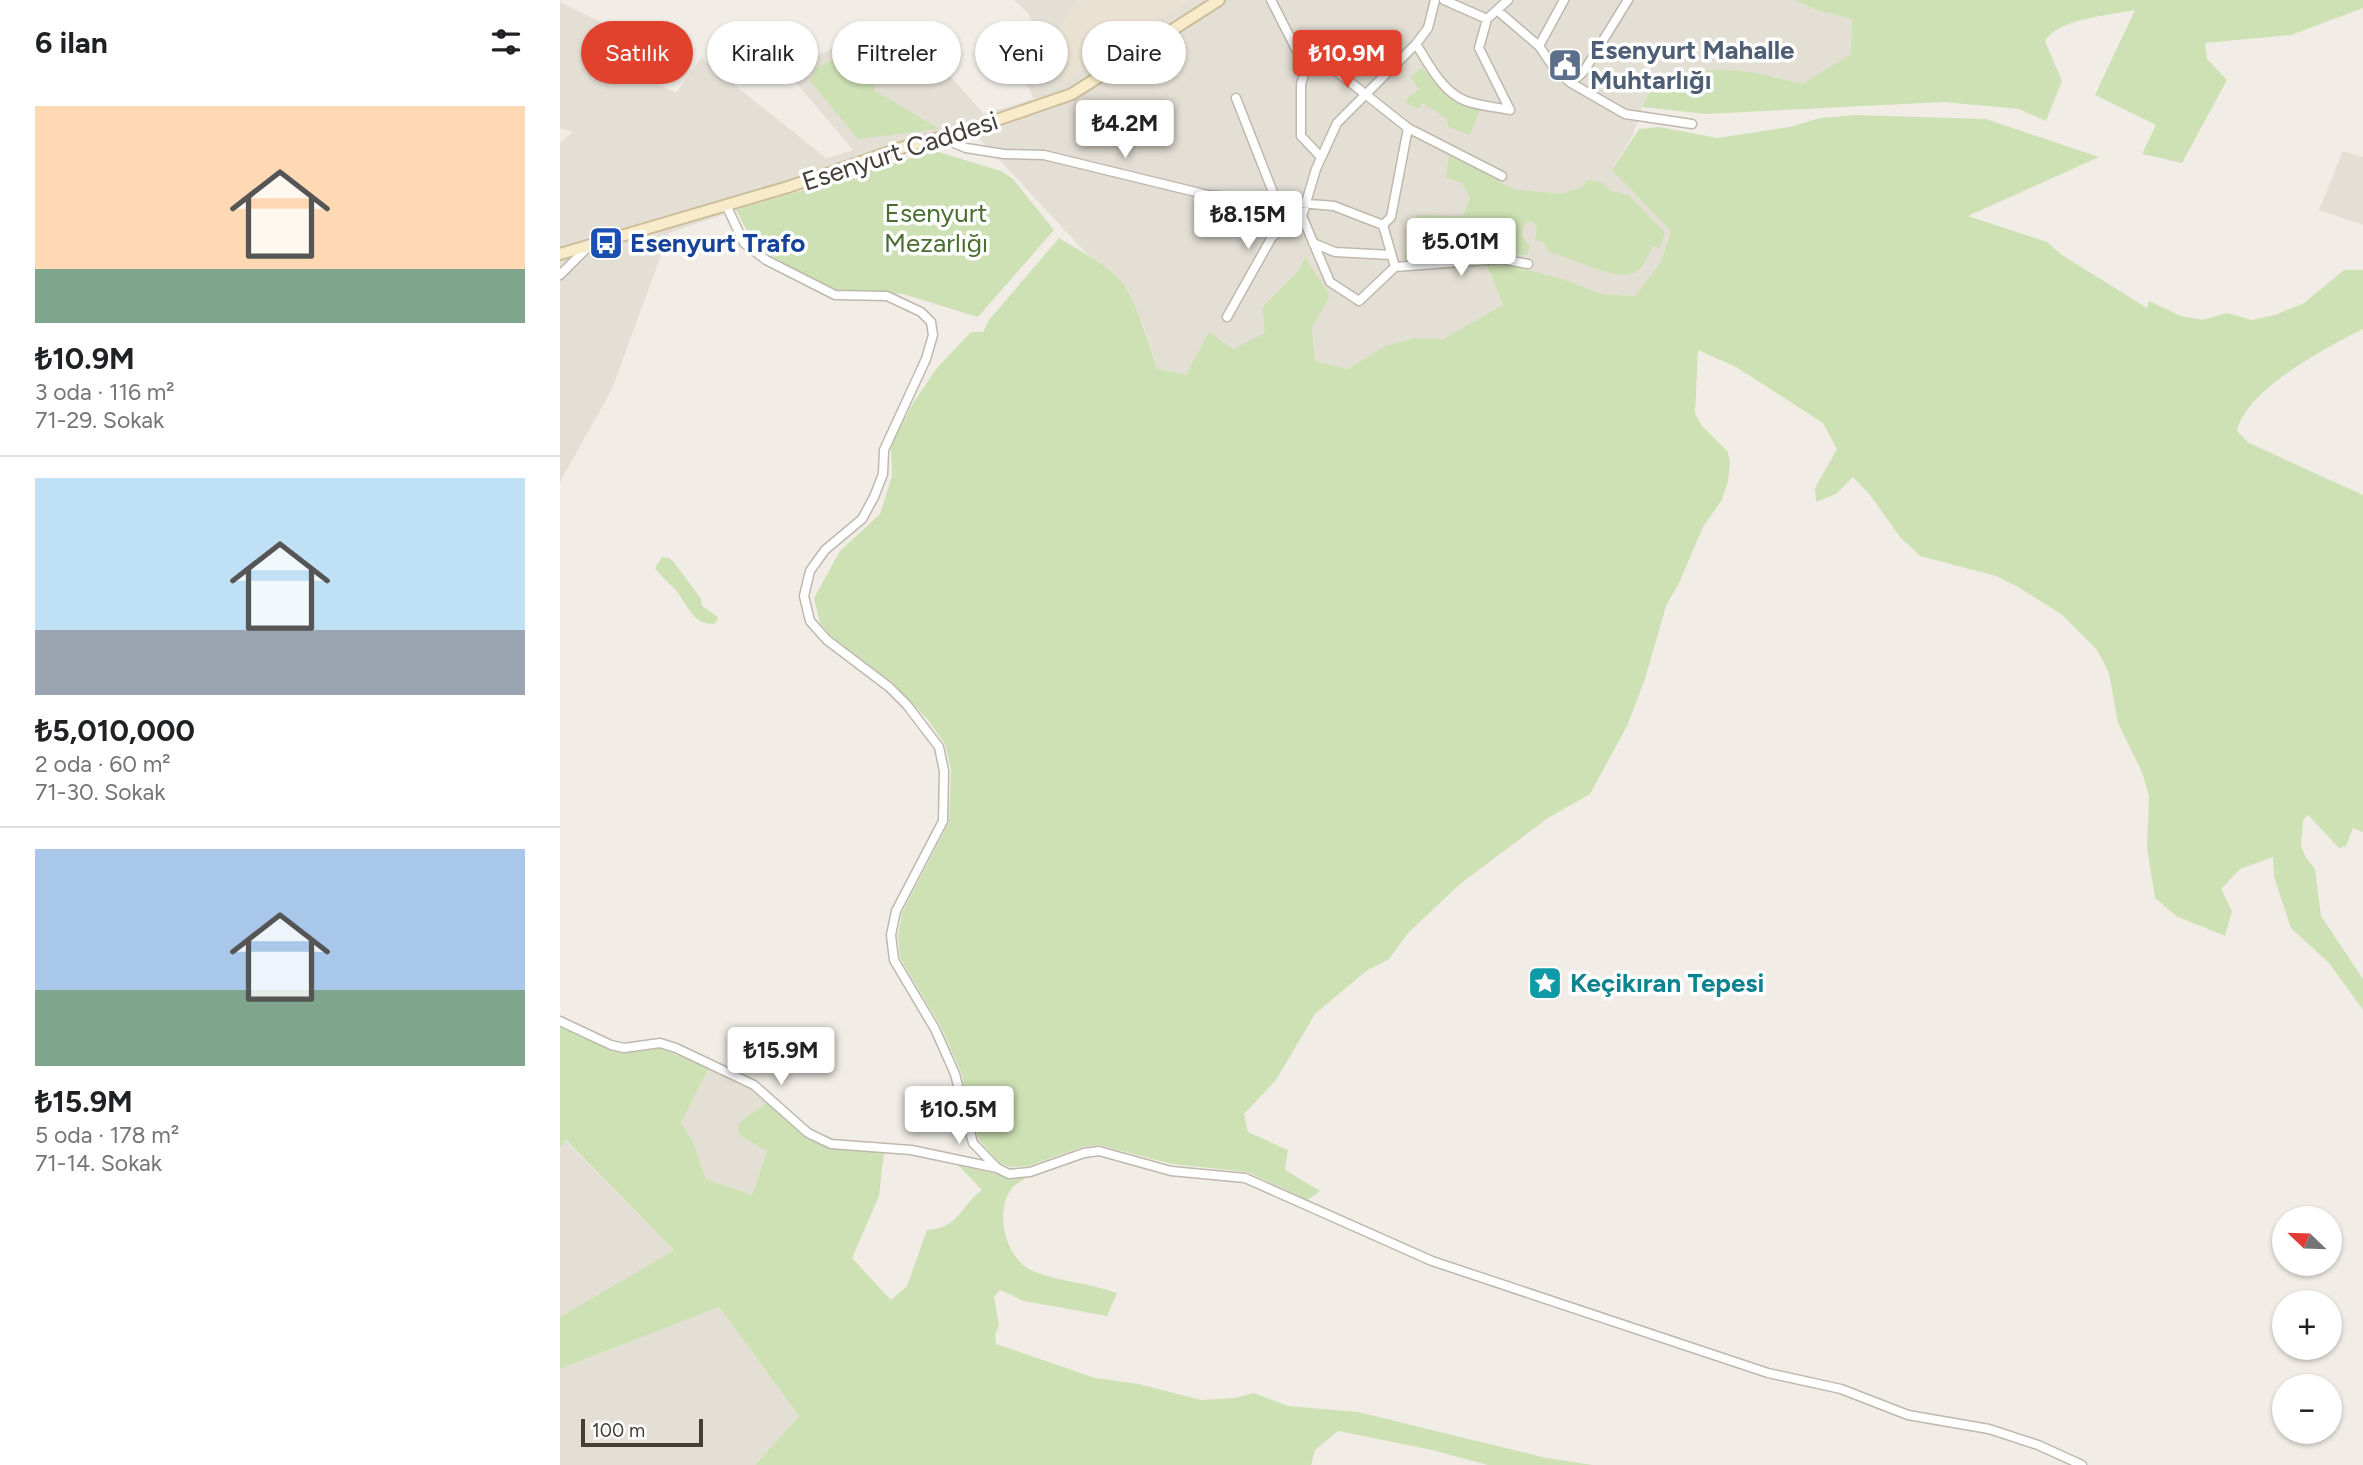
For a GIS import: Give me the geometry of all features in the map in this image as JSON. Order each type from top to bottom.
[{"type":"street","name":"Esenyurt Caddesi","points":[[560,254],[962,132],[1072,94],[1219,0]]},
{"type":"street","points":[[1271,0],[1296,49],[1336,71],[1408,128],[1502,176]]},
{"type":"street","points":[[1435,0],[1427,28],[1416,44],[1364,93],[1337,123],[1304,202],[1302,216],[1330,282],[1359,301],[1395,267],[1501,259],[1528,264]]},
{"type":"street","points":[[1444,0],[1459,3],[1487,19]]},
{"type":"street","points":[[1416,44],[1437,77],[1451,92],[1466,101],[1510,110],[1479,48],[1487,19],[1508,0]]},
{"type":"street","points":[[1539,46],[1564,0]]},
{"type":"street","points":[[1571,83],[1584,71],[1628,0]]},
{"type":"street","points":[[1498,11],[1539,46],[1554,68],[1571,83],[1625,114],[1692,124]]},
{"type":"street","points":[[1310,58],[1301,84],[1301,136],[1321,157]]},
{"type":"street","points":[[1236,98],[1276,200]]},
{"type":"street","points":[[1382,225],[1391,217],[1408,128]]},
{"type":"street","points":[[940,137],[966,148],[1004,154],[1044,155],[1208,195],[1334,206],[1382,225]]},
{"type":"street","points":[[726,205],[744,243],[766,260],[835,295],[887,296],[921,312],[931,323],[933,335],[884,450],[883,474],[874,497],[862,519],[825,550],[810,571],[804,596],[810,621],[827,640],[889,687],[923,724],[939,747],[944,771],[943,821],[896,911],[891,935],[894,960],[936,1030],[955,1074],[973,1143],[996,1168]]},
{"type":"street","points":[[1227,317],[1272,237],[1302,216]]},
{"type":"street","points":[[1382,225],[1395,267]]},
{"type":"street","points":[[1313,243],[1335,252],[1391,255]]},
{"type":"street","points":[[560,275],[589,246]]},
{"type":"street","points":[[560,1021],[611,1045],[624,1048],[660,1043],[676,1048],[754,1084],[808,1133],[831,1144],[911,1150],[996,1168],[1009,1174],[1030,1172],[1084,1153],[1099,1151],[1171,1171],[1245,1178],[1432,1261],[1516,1288],[1613,1324],[1768,1373],[1842,1389],[1909,1415],[1989,1429],[2038,1445],[2082,1465]]},
{"type":"shaded area","points":[[1014,0],[1794,0],[1816,10],[1852,18],[1852,54],[1802,84],[1774,76],[1655,86],[1642,107],[1633,135],[1612,170],[1671,231],[1661,262],[1635,296],[1602,294],[1563,279],[1486,265],[1503,305],[1443,339],[1413,338],[1385,346],[1348,369],[1315,361],[1312,328],[1330,296],[1300,269],[1262,307],[1266,333],[1187,375],[1157,368],[1144,326],[1120,280],[1086,253],[979,138],[941,142],[669,233],[612,389],[560,482],[560,143],[573,132],[560,128],[560,2],[599,21],[581,21],[581,84],[657,84],[676,93],[682,84],[693,84],[693,69],[701,58],[707,63],[707,84],[734,84],[826,158],[853,150],[797,84],[818,84],[818,56],[832,48],[832,84],[957,84],[984,114],[1034,99],[1026,84],[1068,84],[1068,21],[1032,21],[1028,13]]},
{"type":"shaded area","points":[[1077,0],[1189,0],[1158,21],[1082,21],[1082,71],[1068,81],[1068,21],[1064,21]]},
{"type":"shaded area","points":[[2343,151],[2363,157],[2363,225],[2319,210]]},
{"type":"shaded area","points":[[709,1068],[752,1088],[769,1102],[749,1115],[739,1135],[767,1151],[752,1195],[706,1179],[693,1142],[681,1123]]},
{"type":"shaded area","points":[[565,1140],[674,1250],[560,1317],[560,1147]]},
{"type":"shaded area","points":[[719,1307],[799,1416],[755,1465],[560,1465],[560,1369]]},
{"type":"green space","points":[[1794,0],[2363,0],[2363,8],[2291,35],[2205,43],[2207,59],[2227,80],[2182,163],[2142,154],[2156,125],[2095,95],[2135,10],[2072,23],[2051,34],[2045,41],[2062,81],[2046,121],[2019,109],[1944,102],[1706,114],[1642,107],[1655,87],[1674,77],[1692,72],[1748,72],[1802,84],[1851,54],[1852,19],[1816,10]]},
{"type":"green space","points":[[832,60],[832,84],[876,84],[874,90],[939,129],[858,139],[812,84],[818,84],[818,67]]},
{"type":"green space","points":[[1422,68],[1444,89],[1480,110],[1470,135],[1448,127],[1447,119],[1422,103],[1419,109],[1404,102],[1419,89],[1410,77]]},
{"type":"green space","points":[[1856,115],[1986,119],[2099,157],[1968,216],[2047,242],[2062,255],[2147,308],[2149,301],[2181,316],[2203,320],[2227,313],[2252,320],[2275,315],[2304,303],[2344,270],[2363,270],[2363,329],[2309,358],[2271,385],[2243,416],[2237,431],[2249,443],[2363,495],[2363,832],[2353,828],[2346,846],[2339,848],[2308,815],[2303,820],[2301,846],[2315,869],[2321,916],[2363,979],[2363,1010],[2329,963],[2291,928],[2274,877],[2273,857],[2240,869],[2221,889],[2232,911],[2225,936],[2176,916],[2155,898],[2147,848],[2149,796],[2142,772],[2118,723],[2109,673],[2097,650],[2061,614],[1996,576],[1920,556],[1900,537],[1870,495],[1853,477],[1836,494],[1816,502],[1815,488],[1837,449],[1823,423],[1736,367],[1698,350],[1695,414],[1702,426],[1728,452],[1728,481],[1722,500],[1703,527],[1666,606],[1645,679],[1627,726],[1590,794],[1548,818],[1460,884],[1409,932],[1389,959],[1366,971],[1315,1014],[1276,1080],[1244,1114],[1248,1132],[1288,1150],[1285,1170],[1320,1191],[1308,1200],[1247,1172],[1172,1164],[1099,1145],[1083,1147],[1028,1166],[1010,1167],[1000,1163],[979,1140],[961,1072],[941,1027],[900,958],[898,936],[902,913],[949,822],[951,770],[945,744],[928,720],[893,683],[831,636],[820,623],[814,598],[840,551],[880,514],[892,476],[891,445],[912,405],[936,369],[971,332],[983,332],[989,320],[1059,238],[1090,256],[1118,278],[1141,320],[1157,368],[1186,375],[1209,332],[1233,349],[1265,333],[1262,307],[1300,269],[1305,257],[1330,296],[1312,328],[1315,361],[1348,369],[1385,346],[1414,338],[1443,339],[1503,305],[1486,264],[1511,266],[1563,279],[1602,294],[1635,296],[1661,262],[1671,231],[1612,170],[1639,129],[1660,127],[1717,138],[1790,127],[1820,118]]},
{"type":"green space","name":"Esenyurt Mezarlığı","points":[[935,151],[1001,171],[1012,178],[1054,230],[978,317],[903,294],[831,291],[755,246],[736,210]]},
{"type":"green space","points":[[1449,154],[1513,189],[1559,194],[1580,188],[1588,180],[1601,182],[1611,191],[1630,196],[1665,233],[1659,248],[1653,246],[1639,270],[1620,275],[1549,253],[1544,242],[1535,240],[1537,225],[1530,221],[1522,227],[1522,236],[1530,246],[1527,255],[1493,252],[1451,256],[1436,241],[1423,242],[1418,259],[1403,260],[1417,215],[1463,216],[1470,198],[1462,183],[1446,177]]},
{"type":"green space","points":[[662,557],[674,562],[701,599],[702,606],[718,617],[716,623],[709,624],[697,618],[655,568]]},
{"type":"green space","points":[[560,1026],[610,1049],[624,1052],[660,1048],[709,1068],[681,1123],[693,1142],[706,1179],[752,1195],[767,1151],[739,1135],[738,1125],[769,1102],[806,1137],[829,1148],[884,1151],[879,1196],[852,1258],[891,1300],[907,1286],[927,1230],[953,1221],[982,1190],[958,1165],[1003,1175],[1030,1176],[1012,1188],[1004,1209],[1005,1234],[1015,1257],[1023,1265],[1043,1275],[1117,1293],[1107,1316],[1024,1301],[1000,1290],[994,1297],[999,1325],[995,1335],[996,1344],[1095,1378],[1139,1384],[1201,1400],[1235,1398],[1254,1393],[1288,1406],[1358,1412],[1546,1458],[1593,1465],[1488,1465],[1432,1450],[1338,1431],[1315,1450],[1311,1465],[755,1465],[799,1416],[719,1307],[560,1369],[560,1317],[674,1250],[566,1140],[560,1147]]},
{"type":"place","name":"Esenyurt Mahalle Muhtarlığı","points":[[1565,65]]},
{"type":"place","name":"Esenyurt Trafo","points":[[606,243]]},
{"type":"place","name":"Keçikıran Tepesi","points":[[1545,983]]}]
